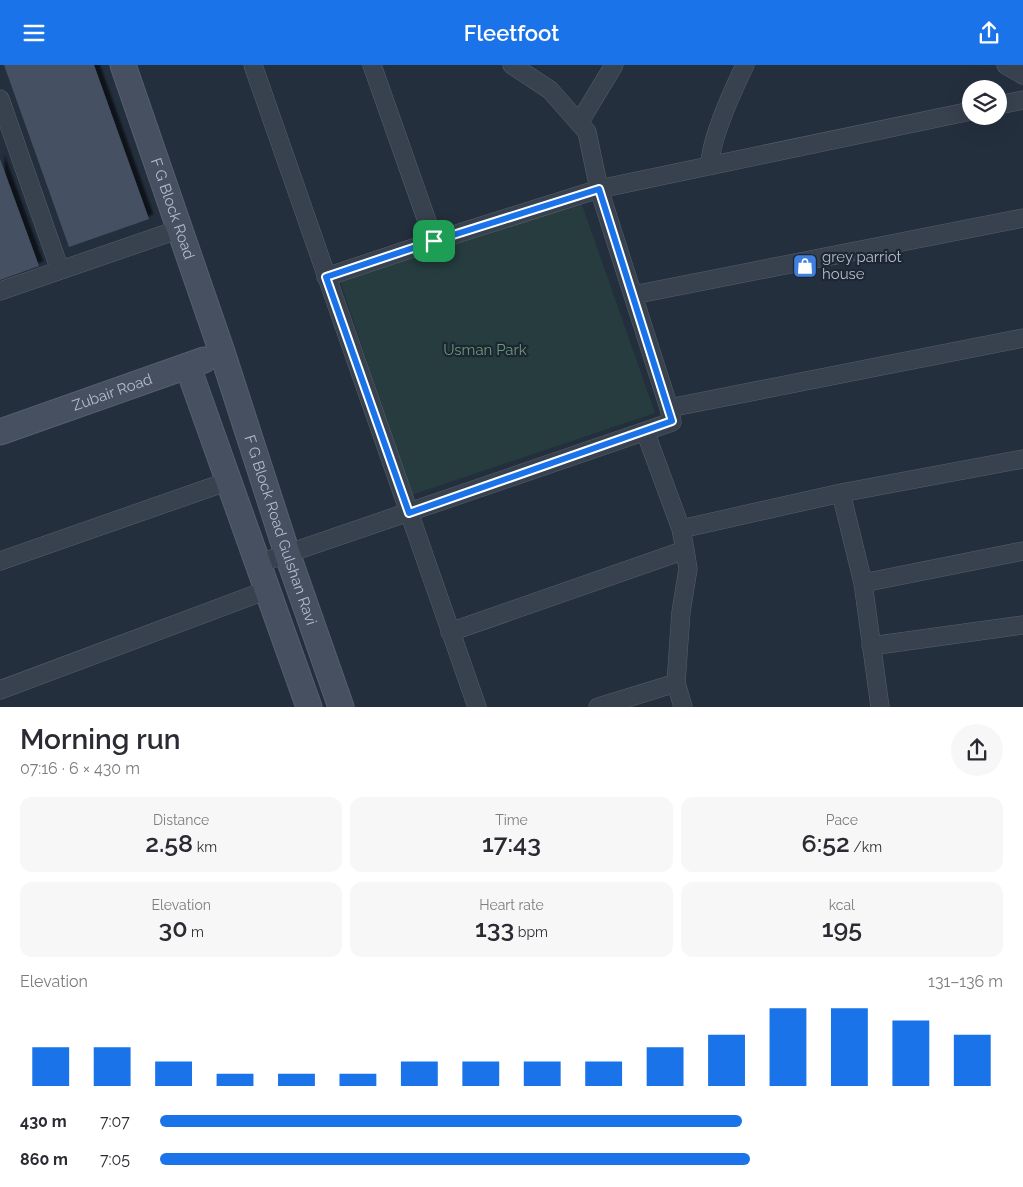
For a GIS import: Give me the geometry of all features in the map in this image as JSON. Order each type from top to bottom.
[{"type":"street","name":"F G Block Road","points":[[123,65],[222,352]]},
{"type":"street","points":[[253,65],[476,707]]},
{"type":"street","points":[[372,65],[434,241]]},
{"type":"street","points":[[257,564],[672,421],[599,189],[587,132],[550,90],[512,65]]},
{"type":"street","points":[[579,123],[614,65]]},
{"type":"street","points":[[710,165],[710,153],[745,65]]},
{"type":"street","points":[[1006,65],[1023,75]]},
{"type":"street","points":[[0,99],[60,270]]},
{"type":"street","points":[[1007,103],[1023,100]]},
{"type":"street","points":[[326,277],[599,189],[962,113]]},
{"type":"street","points":[[633,295],[1023,218]]},
{"type":"street","points":[[0,291],[180,229]]},
{"type":"street","points":[[669,408],[1023,338]]},
{"type":"street","name":"Zubair Road","points":[[0,431],[188,367],[222,352]]},
{"type":"street","name":"F G Block Road Gulshan Ravi","points":[[222,352],[287,553],[341,707]]},
{"type":"street","name":"F G Block Road Gulshan Ravi","points":[[188,367],[309,707]]},
{"type":"street","points":[[645,431],[681,529],[688,569],[681,612],[676,683],[683,707]]},
{"type":"street","points":[[681,529],[840,493],[1023,459]]},
{"type":"street","points":[[0,561],[229,481]]},
{"type":"street","points":[[840,493],[863,583],[880,707]]},
{"type":"street","points":[[450,632],[685,550]]},
{"type":"street","points":[[863,583],[1023,551]]},
{"type":"street","points":[[0,690],[267,590]]},
{"type":"street","points":[[871,646],[1023,625]]},
{"type":"street","points":[[598,707],[676,683]]},
{"type":"green space","name":"Usman Park","points":[[581,202],[655,413],[411,495],[339,277]]},
{"type":"building","points":[[4,65],[94,65],[149,219],[69,247]]},
{"type":"building","points":[[0,159],[39,266],[0,280]]},
{"type":"place","name":"grey parriot house","points":[[805,266]]},
{"type":"route","points":[[599,189],[672,421],[409,513],[326,277],[434,241],[599,189]]}]
